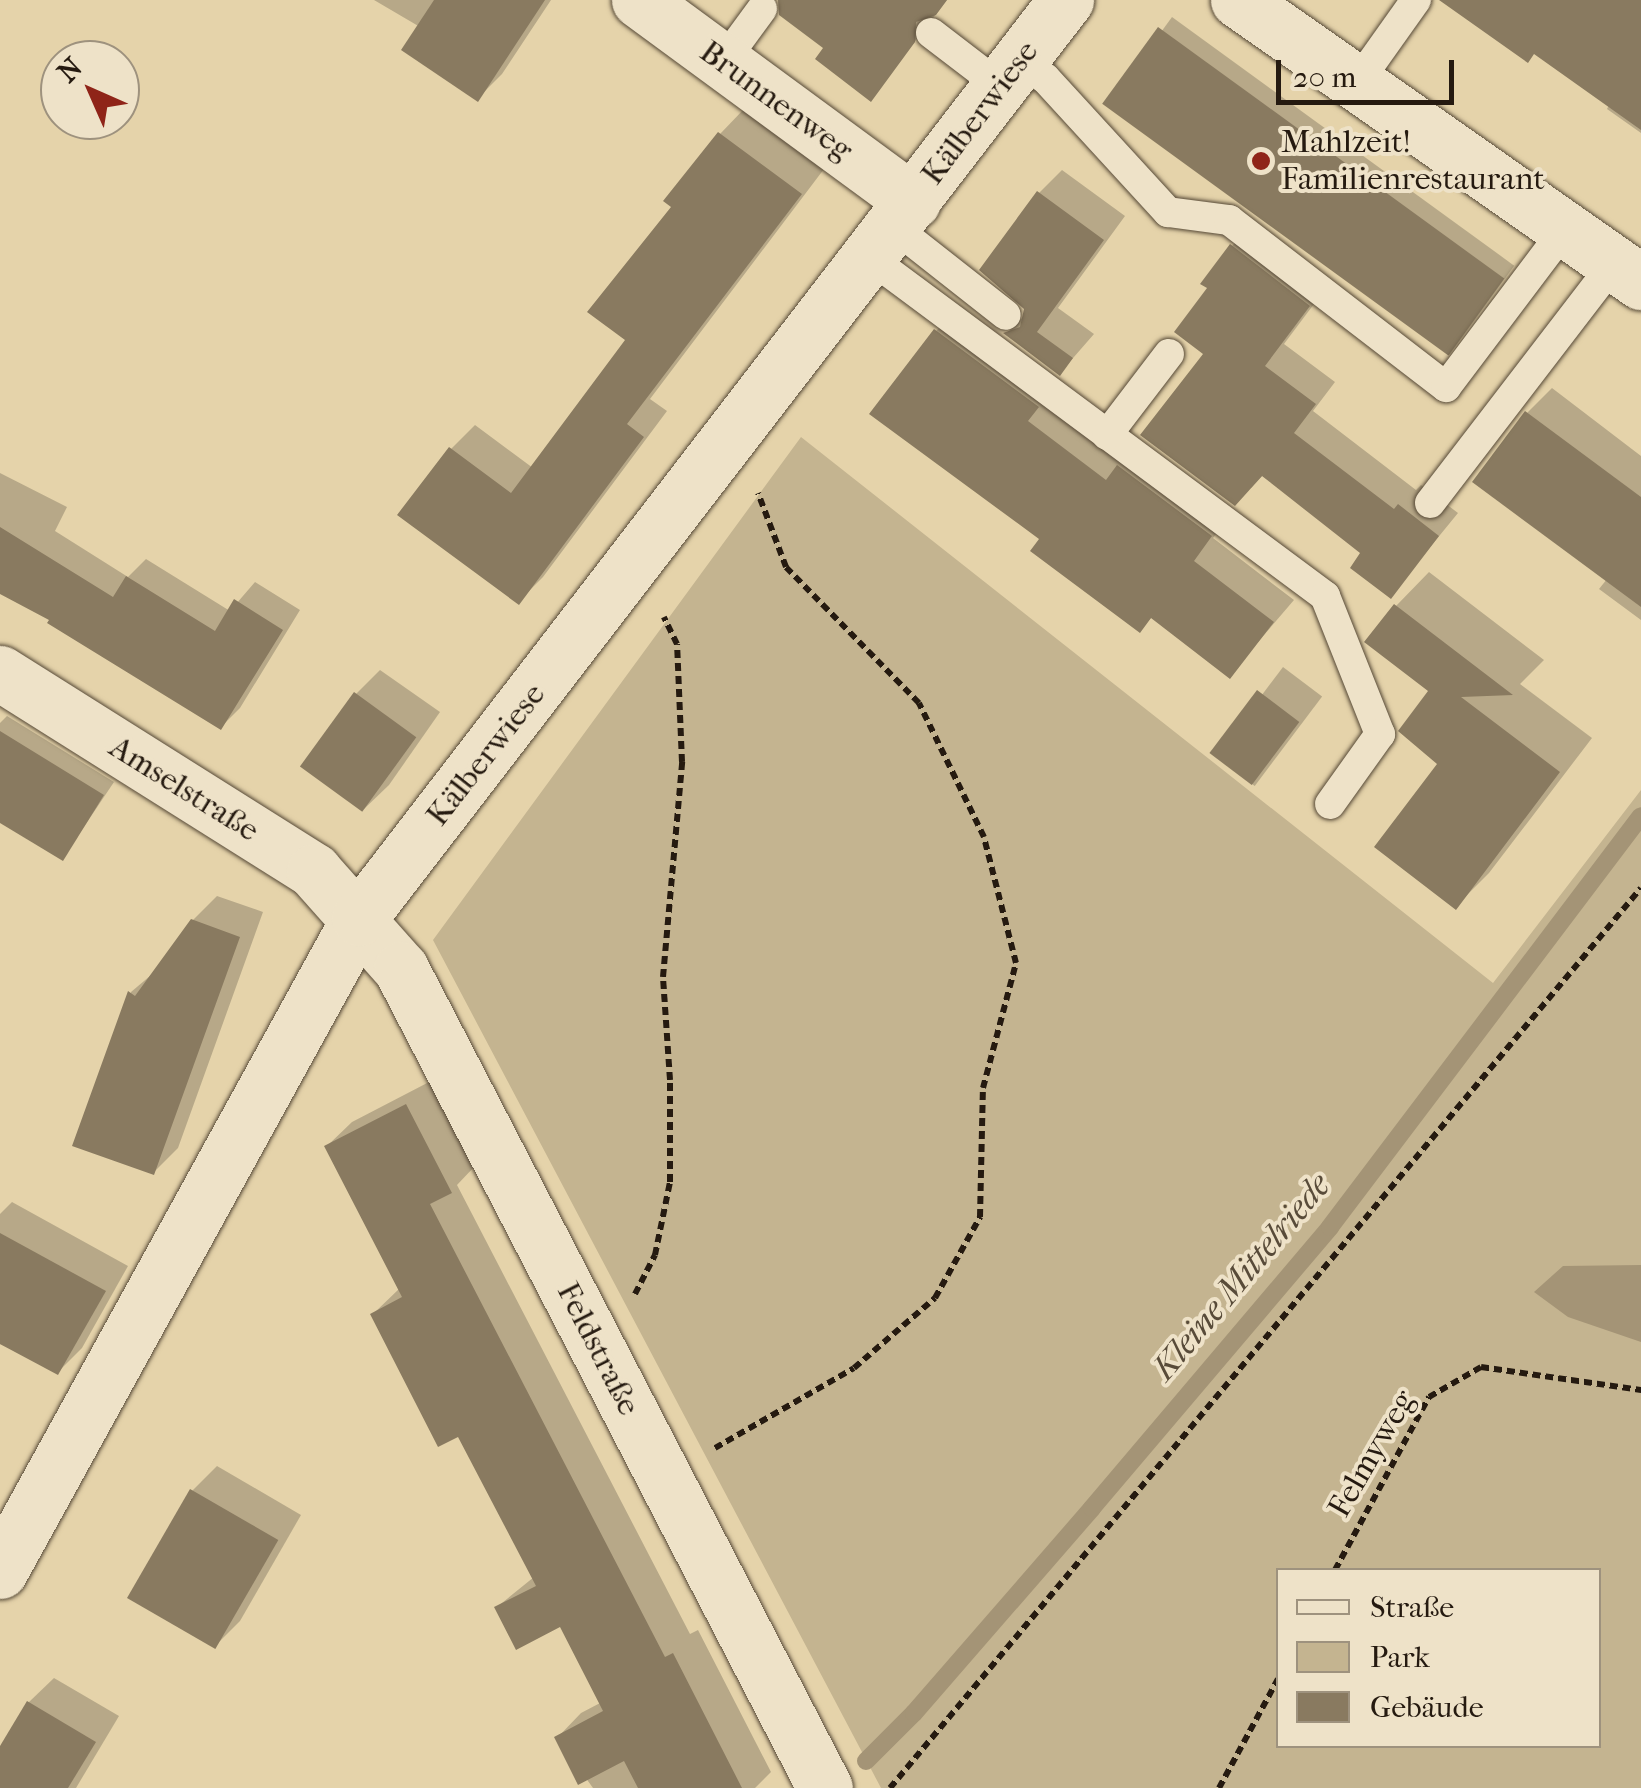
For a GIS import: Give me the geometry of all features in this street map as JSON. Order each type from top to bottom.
[{"type":"street","name":"Brunnenweg","points":[[639,0],[723,62],[892,229]]},
{"type":"street","name":"Kälberwiese","points":[[0,1571],[359,918],[1066,0]]},
{"type":"street","points":[[1238,0],[1627,273]]},
{"type":"street","name":"Amselstraße","points":[[0,674],[314,871],[359,918]]},
{"type":"street","name":"Feldstraße","points":[[359,918],[401,969],[825,1788]]},
{"type":"lane","points":[[1356,83],[1416,0]]},
{"type":"lane","points":[[723,62],[762,10]]},
{"type":"lane","points":[[931,33],[1010,74],[1045,78],[1168,212],[1229,220],[1446,387],[1565,229]]},
{"type":"lane","points":[[892,229],[1006,315]]},
{"type":"lane","points":[[892,229],[1108,434],[1325,596],[1380,734],[1330,804]]},
{"type":"lane","points":[[1430,503],[1627,273]]},
{"type":"lane","points":[[1108,434],[1168,354]]},
{"type":"path","points":[[704,1454],[854,1368],[934,1298],[980,1218],[984,1088],[1016,963],[984,837],[919,703],[786,567],[756,489]]},
{"type":"path","points":[[632,1300],[655,1255],[670,1182],[670,1080],[663,977],[682,762],[678,644],[657,603]]},
{"type":"path","points":[[890,1788],[1641,888]]},
{"type":"path","name":"Felmyweg","points":[[1336,1568],[1430,1398],[1481,1367],[1641,1390]]},
{"type":"path","points":[[1219,1788],[1276,1683]]},
{"type":"green space","points":[[801,437],[1493,983],[1641,790],[1641,1788],[881,1788],[433,940]]},
{"type":"shaded area","points":[[1641,1265],[1641,1342],[1568,1317],[1534,1292],[1563,1266]]},
{"type":"building","points":[[434,0],[545,0],[478,102],[401,50]]},
{"type":"building","points":[[778,0],[947,0],[936,15],[916,22],[915,42],[871,102],[815,59],[823,48],[779,15]]},
{"type":"building","points":[[1439,0],[1641,0],[1641,130],[1534,54],[1528,63]]},
{"type":"building","points":[[1158,27],[1504,279],[1448,355],[1102,104]]},
{"type":"building","points":[[718,132],[802,194],[627,424],[644,437],[519,605],[397,515],[449,447],[511,493],[625,340],[587,312],[671,207],[663,201]]},
{"type":"building","points":[[1037,191],[1104,240],[1037,332],[1073,358],[1060,376],[1003,333],[1020,327],[1024,309],[979,270]]},
{"type":"building","points":[[1230,244],[1310,306],[1265,366],[1316,404],[1294,433],[1394,509],[1398,504],[1439,536],[1391,599],[1350,568],[1360,553],[1262,476],[1235,506],[1140,435],[1203,354],[1174,332],[1207,288],[1200,284]]},
{"type":"building","points":[[934,329],[1039,407],[1028,421],[1106,480],[1117,465],[1212,536],[1194,561],[1274,622],[1230,679],[1151,618],[1140,633],[1030,551],[1039,539],[869,414]]},
{"type":"building","points":[[1525,411],[1641,497],[1641,607],[1472,482]]},
{"type":"building","points":[[0,527],[113,597],[126,576],[215,631],[234,599],[283,630],[221,730],[47,623],[49,620],[0,594]]},
{"type":"building","points":[[1394,604],[1513,695],[1461,697],[1560,772],[1456,910],[1374,847],[1437,764],[1398,731],[1428,691],[1364,642]]},
{"type":"building","points":[[1257,690],[1299,722],[1252,785],[1209,753]]},
{"type":"building","points":[[354,692],[416,737],[362,812],[300,766]]},
{"type":"building","points":[[0,731],[104,795],[63,861],[0,823]]},
{"type":"building","points":[[191,919],[240,937],[154,1175],[72,1146],[128,991],[135,996]]},
{"type":"building","points":[[406,1104],[452,1193],[430,1204],[665,1657],[673,1653],[742,1788],[638,1788],[624,1761],[578,1785],[554,1737],[603,1711],[560,1627],[516,1650],[494,1607],[536,1586],[458,1437],[438,1447],[370,1314],[402,1297],[324,1146]]},
{"type":"building","points":[[0,1233],[106,1291],[58,1375],[0,1344]]},
{"type":"building","points":[[190,1489],[278,1540],[215,1649],[127,1598]]},
{"type":"building","points":[[27,1701],[96,1742],[68,1788],[0,1788],[0,1746]]},
{"type":"waterway","name":"Kleine Mittelriede","points":[[866,1761],[914,1713],[1330,1227],[1641,816]]},
{"type":"place","name":"Mahlzeit! Familienrestaurant","points":[[1261,161]]}]
